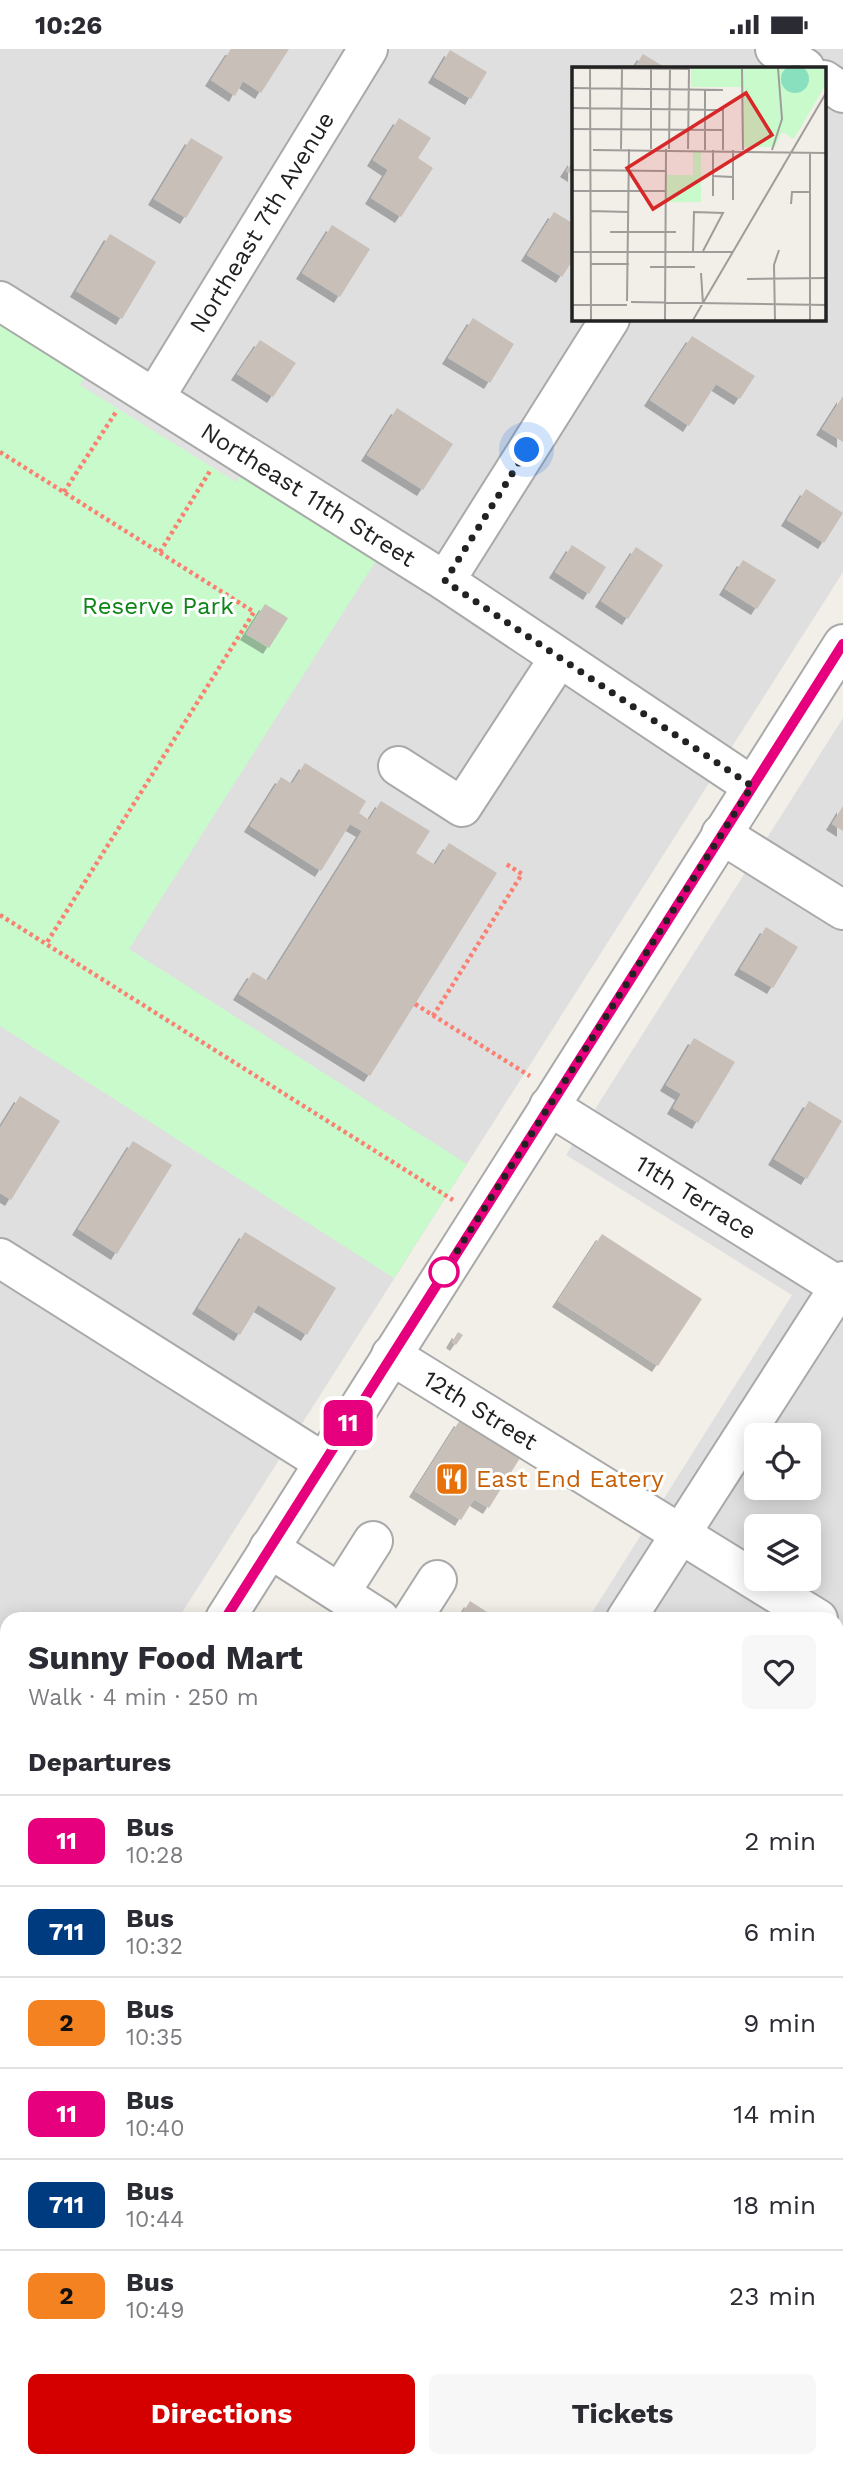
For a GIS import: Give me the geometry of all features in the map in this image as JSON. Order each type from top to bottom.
[{"type":"street","name":"Northeast 7th Avenue","points":[[155,397],[368,49]]},
{"type":"street","points":[[826,82],[843,93]]},
{"type":"street","name":"Northeast 11th Street","points":[[0,301],[445,581],[752,786]]},
{"type":"street","points":[[445,581],[609,320]]},
{"type":"street","points":[[235,1612],[269,1548],[391,1355],[540,1092],[721,834],[843,644]]},
{"type":"street","points":[[398,766],[461,807],[558,657]]},
{"type":"street","points":[[721,834],[843,910]]},
{"type":"street","name":"11th Terrace","points":[[540,1092],[842,1285]]},
{"type":"street","points":[[0,1258],[323,1462]]},
{"type":"street","points":[[631,1612],[842,1285]]},
{"type":"street","name":"12th Street","points":[[391,1355],[807,1612]]},
{"type":"street","points":[[340,1593],[373,1541]]},
{"type":"street","points":[[269,1548],[369,1612]]},
{"type":"street","points":[[416,1612],[437,1580]]},
{"type":"path","points":[[65,492],[117,411]]},
{"type":"path","points":[[0,452],[254,612],[46,944]]},
{"type":"path","points":[[160,552],[210,471]]},
{"type":"path","points":[[433,1016],[522,874],[506,864]]},
{"type":"path","points":[[0,915],[453,1200]]},
{"type":"path","points":[[415,1004],[540,1092]]},
{"type":"shaded area","points":[[0,49],[843,49],[843,572],[182,1612],[0,1612]]},
{"type":"shaded area","points":[[86,375],[242,472],[236,482],[80,385]]},
{"type":"shaded area","points":[[843,718],[843,1612],[592,1612],[792,1295],[566,1155]]},
{"type":"green space","name":"Reserve Park","points":[[0,321],[379,556],[129,949],[467,1164],[394,1278],[0,1026]]},
{"type":"building","points":[[231,49],[289,49],[261,93],[243,81],[235,96],[211,80]]},
{"type":"building","points":[[450,50],[487,72],[471,99],[434,77]]},
{"type":"building","points":[[643,54],[664,67],[635,67]]},
{"type":"building","points":[[399,118],[431,138],[418,158],[433,168],[401,217],[371,198],[388,170],[373,160]]},
{"type":"building","points":[[191,138],[223,157],[186,218],[154,199]]},
{"type":"building","points":[[572,162],[572,175],[566,171]]},
{"type":"building","points":[[554,212],[572,223],[572,261],[562,277],[527,255]]},
{"type":"building","points":[[332,225],[370,249],[340,297],[302,273]]},
{"type":"building","points":[[110,234],[156,262],[122,319],[76,291]]},
{"type":"building","points":[[473,318],[514,344],[490,383],[448,358]]},
{"type":"building","points":[[692,336],[755,376],[740,399],[716,384],[689,426],[650,400]]},
{"type":"building","points":[[260,340],[296,363],[273,397],[237,374]]},
{"type":"building","points":[[843,396],[843,442],[822,429]]},
{"type":"building","points":[[397,408],[453,444],[423,490],[367,455]]},
{"type":"building","points":[[806,489],[843,513],[824,543],[787,520]]},
{"type":"building","points":[[572,545],[606,567],[589,594],[555,572]]},
{"type":"building","points":[[636,547],[663,565],[628,619],[601,601]]},
{"type":"building","points":[[743,560],[776,580],[757,609],[725,589]]},
{"type":"building","points":[[265,604],[288,618],[269,648],[246,634]]},
{"type":"building","points":[[305,763],[366,801],[359,813],[369,820],[381,801],[430,831],[416,853],[435,865],[449,843],[497,873],[370,1076],[239,994],[253,972],[268,981],[362,831],[350,824],[321,871],[250,826],[281,777],[292,784]]},
{"type":"building","points":[[843,806],[843,831],[832,824]]},
{"type":"building","points":[[766,927],[798,947],[773,988],[740,969]]},
{"type":"building","points":[[694,1038],[735,1062],[698,1123],[673,1108],[681,1094],[666,1085]]},
{"type":"building","points":[[20,1096],[60,1121],[11,1200],[0,1193],[0,1128]]},
{"type":"building","points":[[809,1101],[842,1121],[807,1179],[774,1159]]},
{"type":"building","points":[[133,1141],[172,1165],[117,1254],[78,1229]]},
{"type":"building","points":[[245,1232],[336,1288],[307,1335],[258,1305],[240,1335],[198,1308]]},
{"type":"building","points":[[602,1234],[702,1299],[658,1366],[558,1301]]},
{"type":"building","points":[[458,1332],[463,1335],[456,1345],[452,1342]]},
{"type":"building","points":[[460,1420],[520,1458],[489,1508],[474,1499],[461,1520],[415,1491]]},
{"type":"building","points":[[470,1601],[487,1612],[463,1612]]},
{"type":"bus line","name":"11","points":[[229,1612],[843,644]]},
{"type":"place","name":"East End Eatery","points":[[452,1479]]},
{"type":"route","points":[[444,1272],[752,786],[445,581],[527,450]]}]
